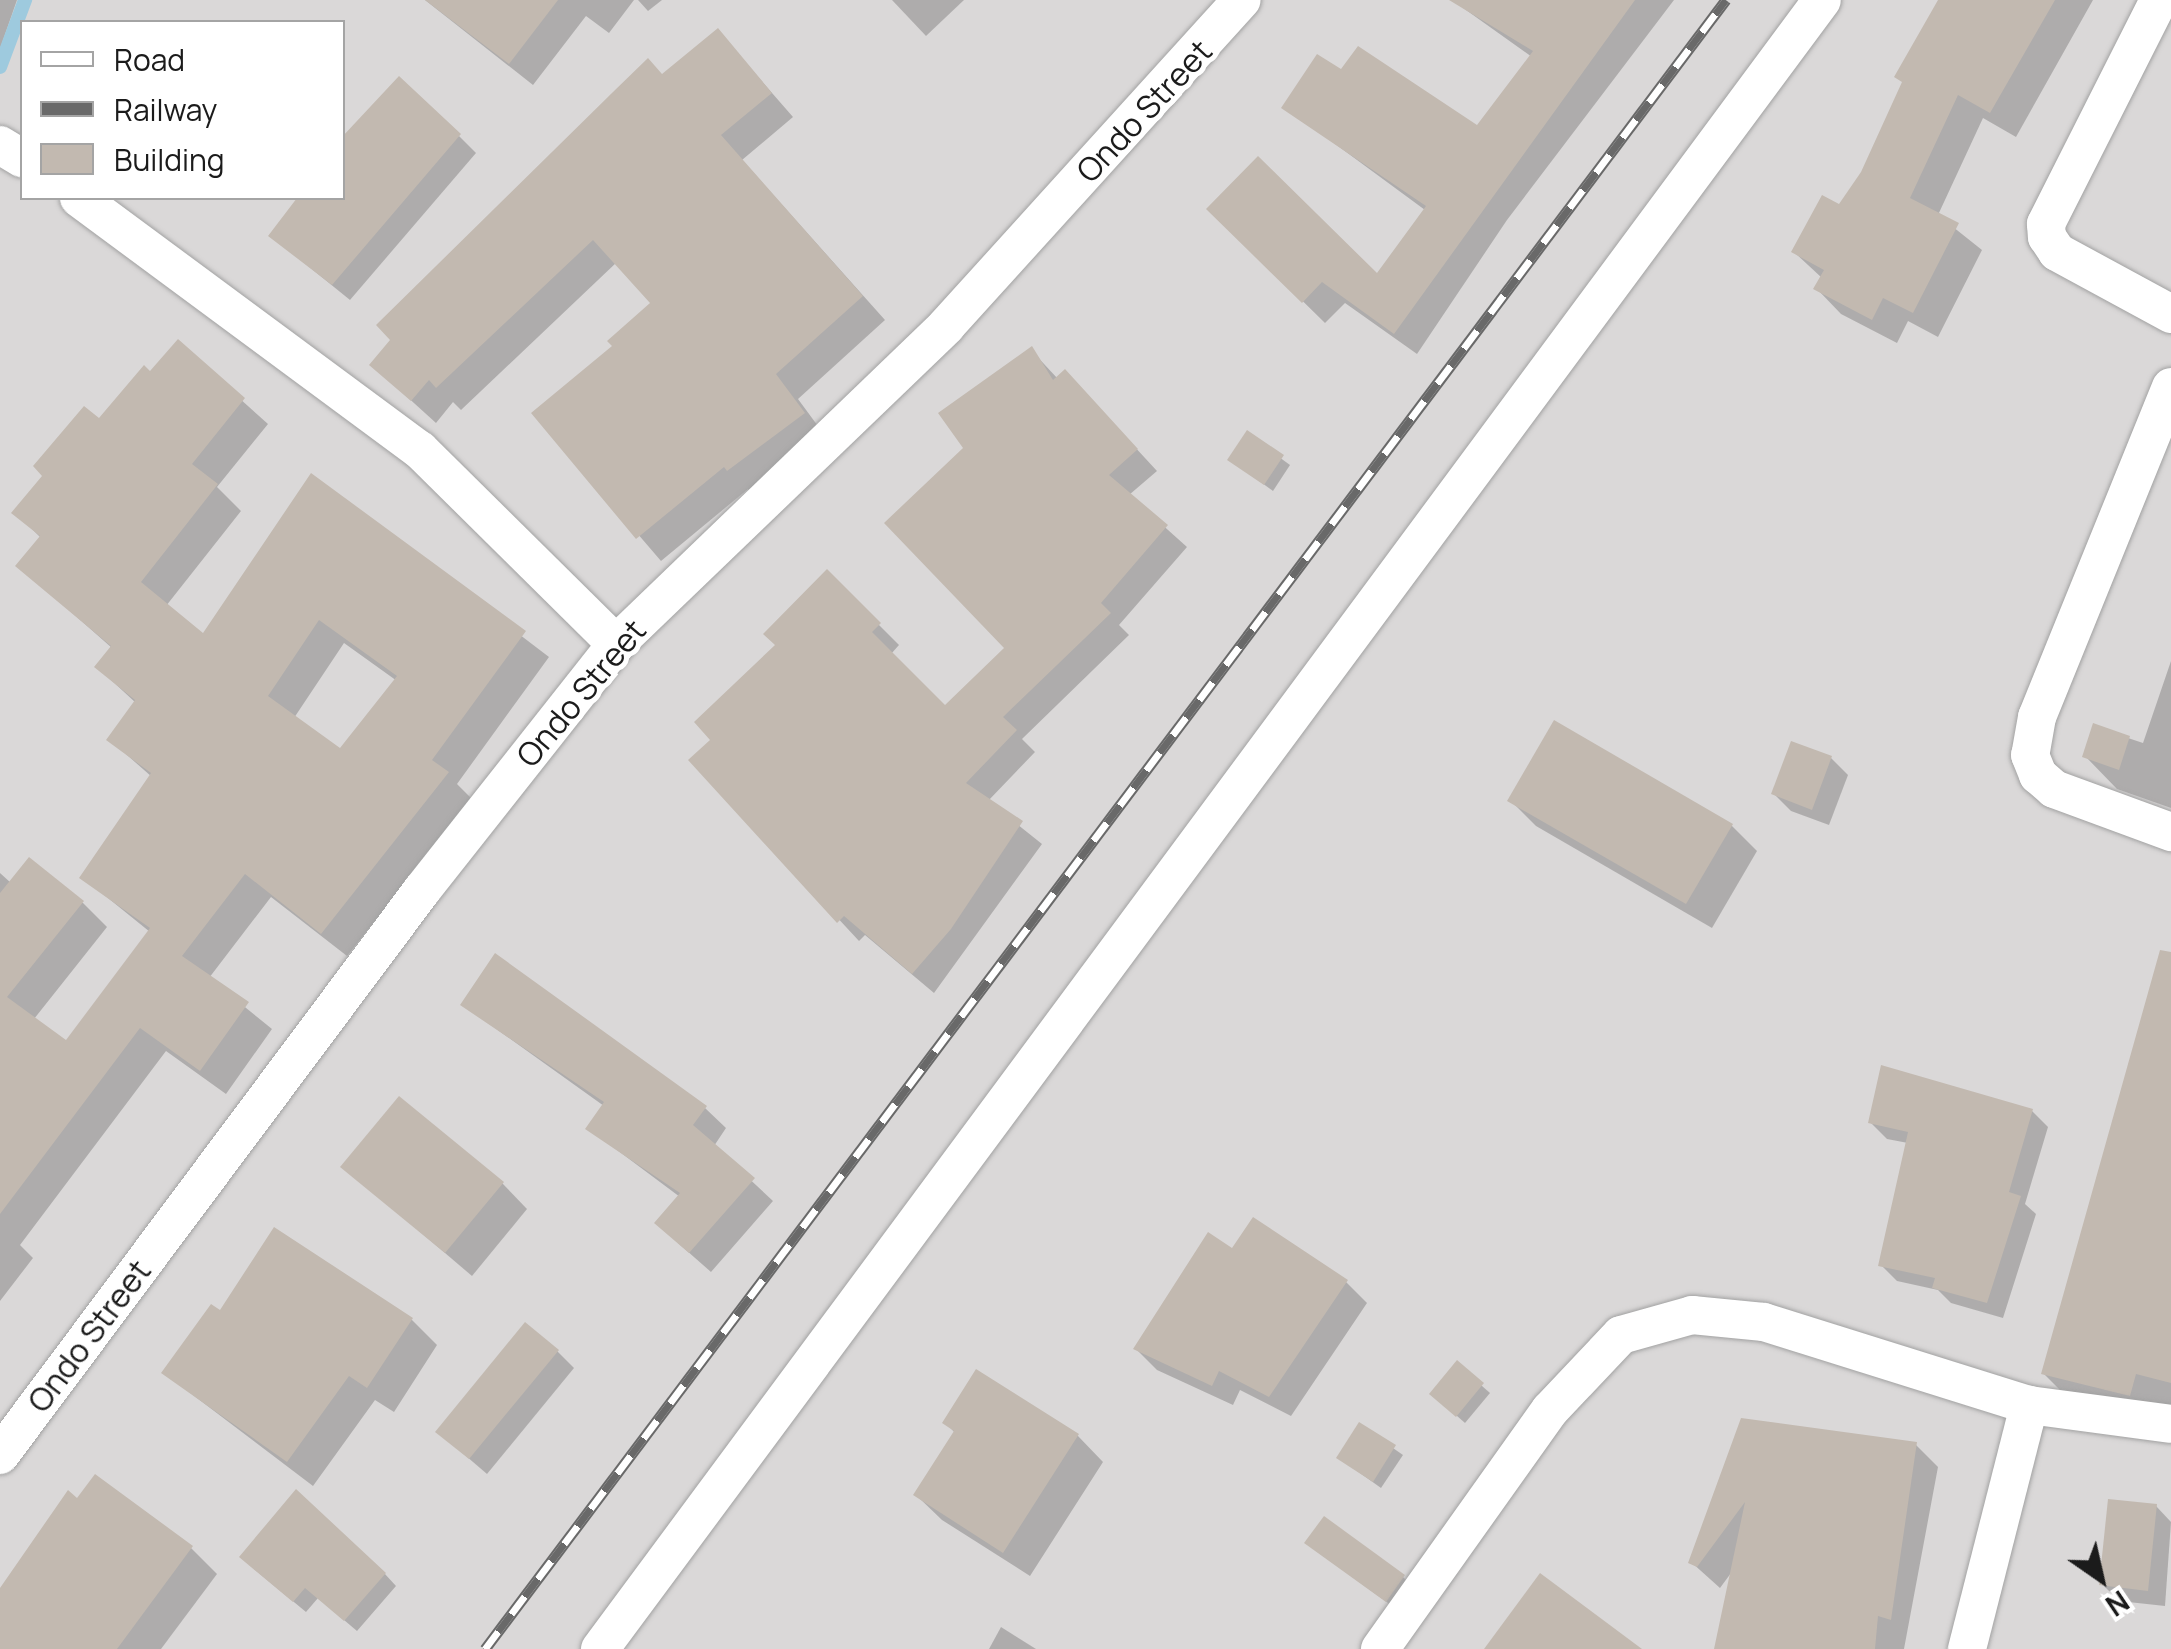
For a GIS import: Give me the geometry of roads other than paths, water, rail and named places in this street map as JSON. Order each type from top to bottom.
[{"type":"street","points":[[600,1649],[1822,0]]},
{"type":"street","points":[[2159,0],[2046,224],[2046,237],[2057,252],[2171,314]]},
{"type":"street","name":"Ondo Street","points":[[0,1456],[422,890],[616,644],[946,326],[1222,8]]},
{"type":"street","points":[[82,200],[420,450],[616,644]]},
{"type":"street","points":[[2171,387],[2036,717],[2030,756],[2038,775],[2054,788],[2171,832]]},
{"type":"street","points":[[1380,1649],[1550,1410],[1622,1335],[1692,1316],[1764,1322],[2028,1405],[2171,1424]]},
{"type":"street","points":[[1968,1649],[2028,1405]]},
{"type":"waterway","points":[[0,67],[25,0]]},
{"type":"railway","points":[[485,1649],[1726,0]]}]
